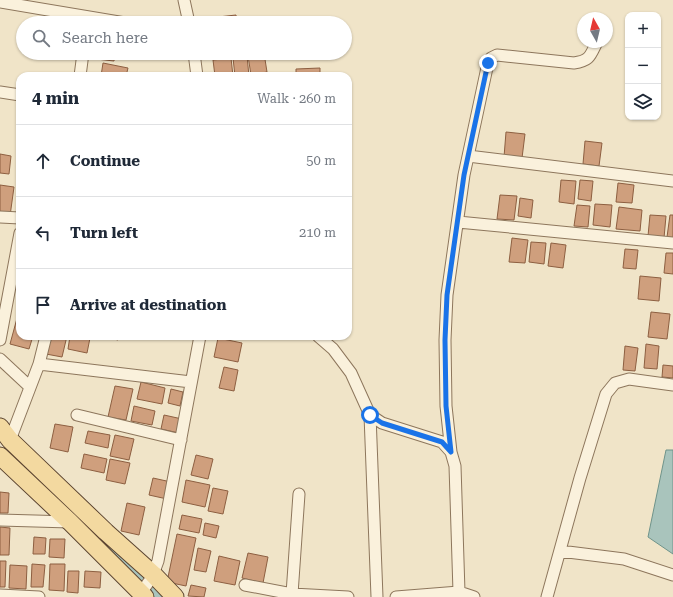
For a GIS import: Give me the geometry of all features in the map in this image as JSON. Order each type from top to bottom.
[{"type":"main road","points":[[5,434],[106,532],[147,586]]},
{"type":"main road","points":[[0,456],[70,522],[147,586],[175,597]]},
{"type":"street","points":[[184,0],[187,16]]},
{"type":"street","points":[[0,2],[67,16]]},
{"type":"street","points":[[459,592],[455,466],[451,452],[446,406],[445,340],[447,295],[468,156],[485,71],[491,58],[497,55],[574,63],[583,62],[590,57],[594,48]]},
{"type":"street","points":[[80,72],[81,60]]},
{"type":"street","points":[[195,60],[196,72]]},
{"type":"street","points":[[0,92],[16,94]]},
{"type":"street","points":[[468,156],[673,181]]},
{"type":"street","points":[[0,217],[16,218]]},
{"type":"street","points":[[458,222],[673,243]]},
{"type":"street","points":[[0,340],[16,254]]},
{"type":"street","points":[[5,434],[30,387],[39,364],[45,340]]},
{"type":"street","points":[[147,586],[158,561],[199,340]]},
{"type":"street","points":[[323,340],[333,349],[351,373],[370,415],[377,597]]},
{"type":"street","points":[[0,359],[30,387]]},
{"type":"street","points":[[39,364],[191,382]]},
{"type":"street","points":[[547,597],[580,478],[606,394],[615,383],[629,379],[673,385]]},
{"type":"street","points":[[77,415],[181,440]]},
{"type":"street","points":[[370,415],[382,423],[442,442],[451,452]]},
{"type":"street","points":[[292,594],[299,494]]},
{"type":"street","points":[[0,520],[70,522]]},
{"type":"street","points":[[560,551],[624,559],[673,575]]},
{"type":"street","points":[[245,585],[292,594],[348,597]]},
{"type":"street","points":[[396,597],[459,592],[474,597]]},
{"type":"street","points":[[0,595],[39,597]]},
{"type":"water","points":[[666,450],[673,450],[673,554],[648,537]]},
{"type":"building","points":[[213,60],[231,60],[233,72],[214,72]]},
{"type":"building","points":[[233,60],[247,60],[249,72],[235,72]]},
{"type":"building","points":[[249,60],[265,60],[267,72],[251,72]]},
{"type":"building","points":[[103,63],[128,68],[127,72],[102,72]]},
{"type":"building","points":[[320,68],[320,72],[296,72],[296,69]]},
{"type":"building","points":[[506,132],[525,134],[522,158],[504,157]]},
{"type":"building","points":[[585,141],[602,143],[599,166],[583,164]]},
{"type":"building","points":[[0,154],[11,156],[9,174],[0,173]]},
{"type":"building","points":[[561,180],[576,181],[574,204],[559,202]]},
{"type":"building","points":[[580,180],[593,181],[591,201],[578,199]]},
{"type":"building","points":[[618,183],[634,185],[632,203],[616,202]]},
{"type":"building","points":[[0,185],[14,187],[10,216],[0,214]]},
{"type":"building","points":[[500,195],[517,196],[514,220],[497,219]]},
{"type":"building","points":[[520,198],[533,200],[531,218],[518,216]]},
{"type":"building","points":[[595,204],[612,205],[610,227],[593,225]]},
{"type":"building","points":[[577,205],[590,206],[588,227],[574,226]]},
{"type":"building","points":[[619,207],[642,210],[640,231],[616,229]]},
{"type":"building","points":[[650,215],[666,216],[664,238],[648,236]]},
{"type":"building","points":[[670,215],[673,215],[673,238],[667,237]]},
{"type":"building","points":[[512,238],[528,240],[525,263],[509,262]]},
{"type":"building","points":[[531,242],[546,243],[544,264],[529,262]]},
{"type":"building","points":[[551,243],[566,245],[563,268],[548,266]]},
{"type":"building","points":[[625,249],[638,250],[636,269],[623,268]]},
{"type":"building","points":[[666,253],[673,253],[673,274],[664,273]]},
{"type":"building","points":[[640,276],[661,278],[659,301],[638,299]]},
{"type":"building","points":[[651,312],[670,314],[667,339],[648,337]]},
{"type":"building","points":[[16,322],[16,340],[32,340],[29,349],[10,344]]},
{"type":"building","points":[[49,340],[66,340],[62,357],[46,354]]},
{"type":"building","points":[[69,340],[90,340],[87,353],[68,349]]},
{"type":"building","points":[[218,340],[228,340],[242,343],[238,362],[214,357]]},
{"type":"building","points":[[646,344],[659,346],[657,369],[644,368]]},
{"type":"building","points":[[625,346],[638,348],[635,371],[623,370]]},
{"type":"building","points":[[663,365],[673,366],[673,378],[662,377]]},
{"type":"building","points":[[224,367],[238,370],[234,391],[219,388]]},
{"type":"building","points":[[141,382],[165,388],[162,404],[137,399]]},
{"type":"building","points":[[115,386],[133,389],[126,420],[108,417]]},
{"type":"building","points":[[171,389],[183,392],[180,406],[168,403]]},
{"type":"building","points":[[134,406],[155,411],[152,425],[131,421]]},
{"type":"building","points":[[164,415],[182,419],[179,433],[161,429]]},
{"type":"building","points":[[55,424],[73,427],[68,452],[50,448]]},
{"type":"building","points":[[88,431],[110,435],[108,448],[85,443]]},
{"type":"building","points":[[115,435],[134,439],[129,460],[110,456]]},
{"type":"building","points":[[84,454],[107,459],[104,473],[81,468]]},
{"type":"building","points":[[196,455],[213,459],[208,479],[191,475]]},
{"type":"building","points":[[110,459],[130,463],[125,484],[106,480]]},
{"type":"building","points":[[153,478],[171,482],[167,499],[149,495]]},
{"type":"building","points":[[186,480],[210,485],[205,507],[182,502]]},
{"type":"building","points":[[213,488],[228,491],[223,514],[208,511]]},
{"type":"building","points":[[0,492],[9,493],[8,513],[0,513]]},
{"type":"building","points":[[127,503],[145,507],[139,535],[121,531]]},
{"type":"building","points":[[182,515],[202,519],[199,533],[179,529]]},
{"type":"building","points":[[205,523],[219,526],[216,538],[203,535]]},
{"type":"building","points":[[0,527],[10,528],[9,555],[0,555]]},
{"type":"building","points":[[177,534],[196,538],[186,586],[167,582]]},
{"type":"building","points":[[34,537],[46,538],[45,554],[33,554]]},
{"type":"building","points":[[50,539],[65,539],[64,558],[49,557]]},
{"type":"building","points":[[198,548],[211,551],[206,572],[194,570]]},
{"type":"building","points":[[248,553],[268,557],[263,583],[242,578]]},
{"type":"building","points":[[219,556],[240,561],[235,585],[214,581]]},
{"type":"building","points":[[0,561],[6,561],[5,587],[0,587]]},
{"type":"building","points":[[32,564],[45,565],[43,587],[31,587]]},
{"type":"building","points":[[50,564],[65,564],[64,591],[49,590]]},
{"type":"building","points":[[10,565],[27,566],[26,589],[9,588]]},
{"type":"building","points":[[68,571],[79,571],[78,593],[67,592]]},
{"type":"building","points":[[85,571],[101,572],[100,588],[84,587]]},
{"type":"building","points":[[191,585],[206,588],[204,597],[188,596]]},
{"type":"waterway","points":[[91,529],[162,597]]},
{"type":"route","points":[[370,415],[382,423],[442,442],[451,452],[446,406],[445,340],[447,295],[464,175],[485,71],[488,63]]}]
